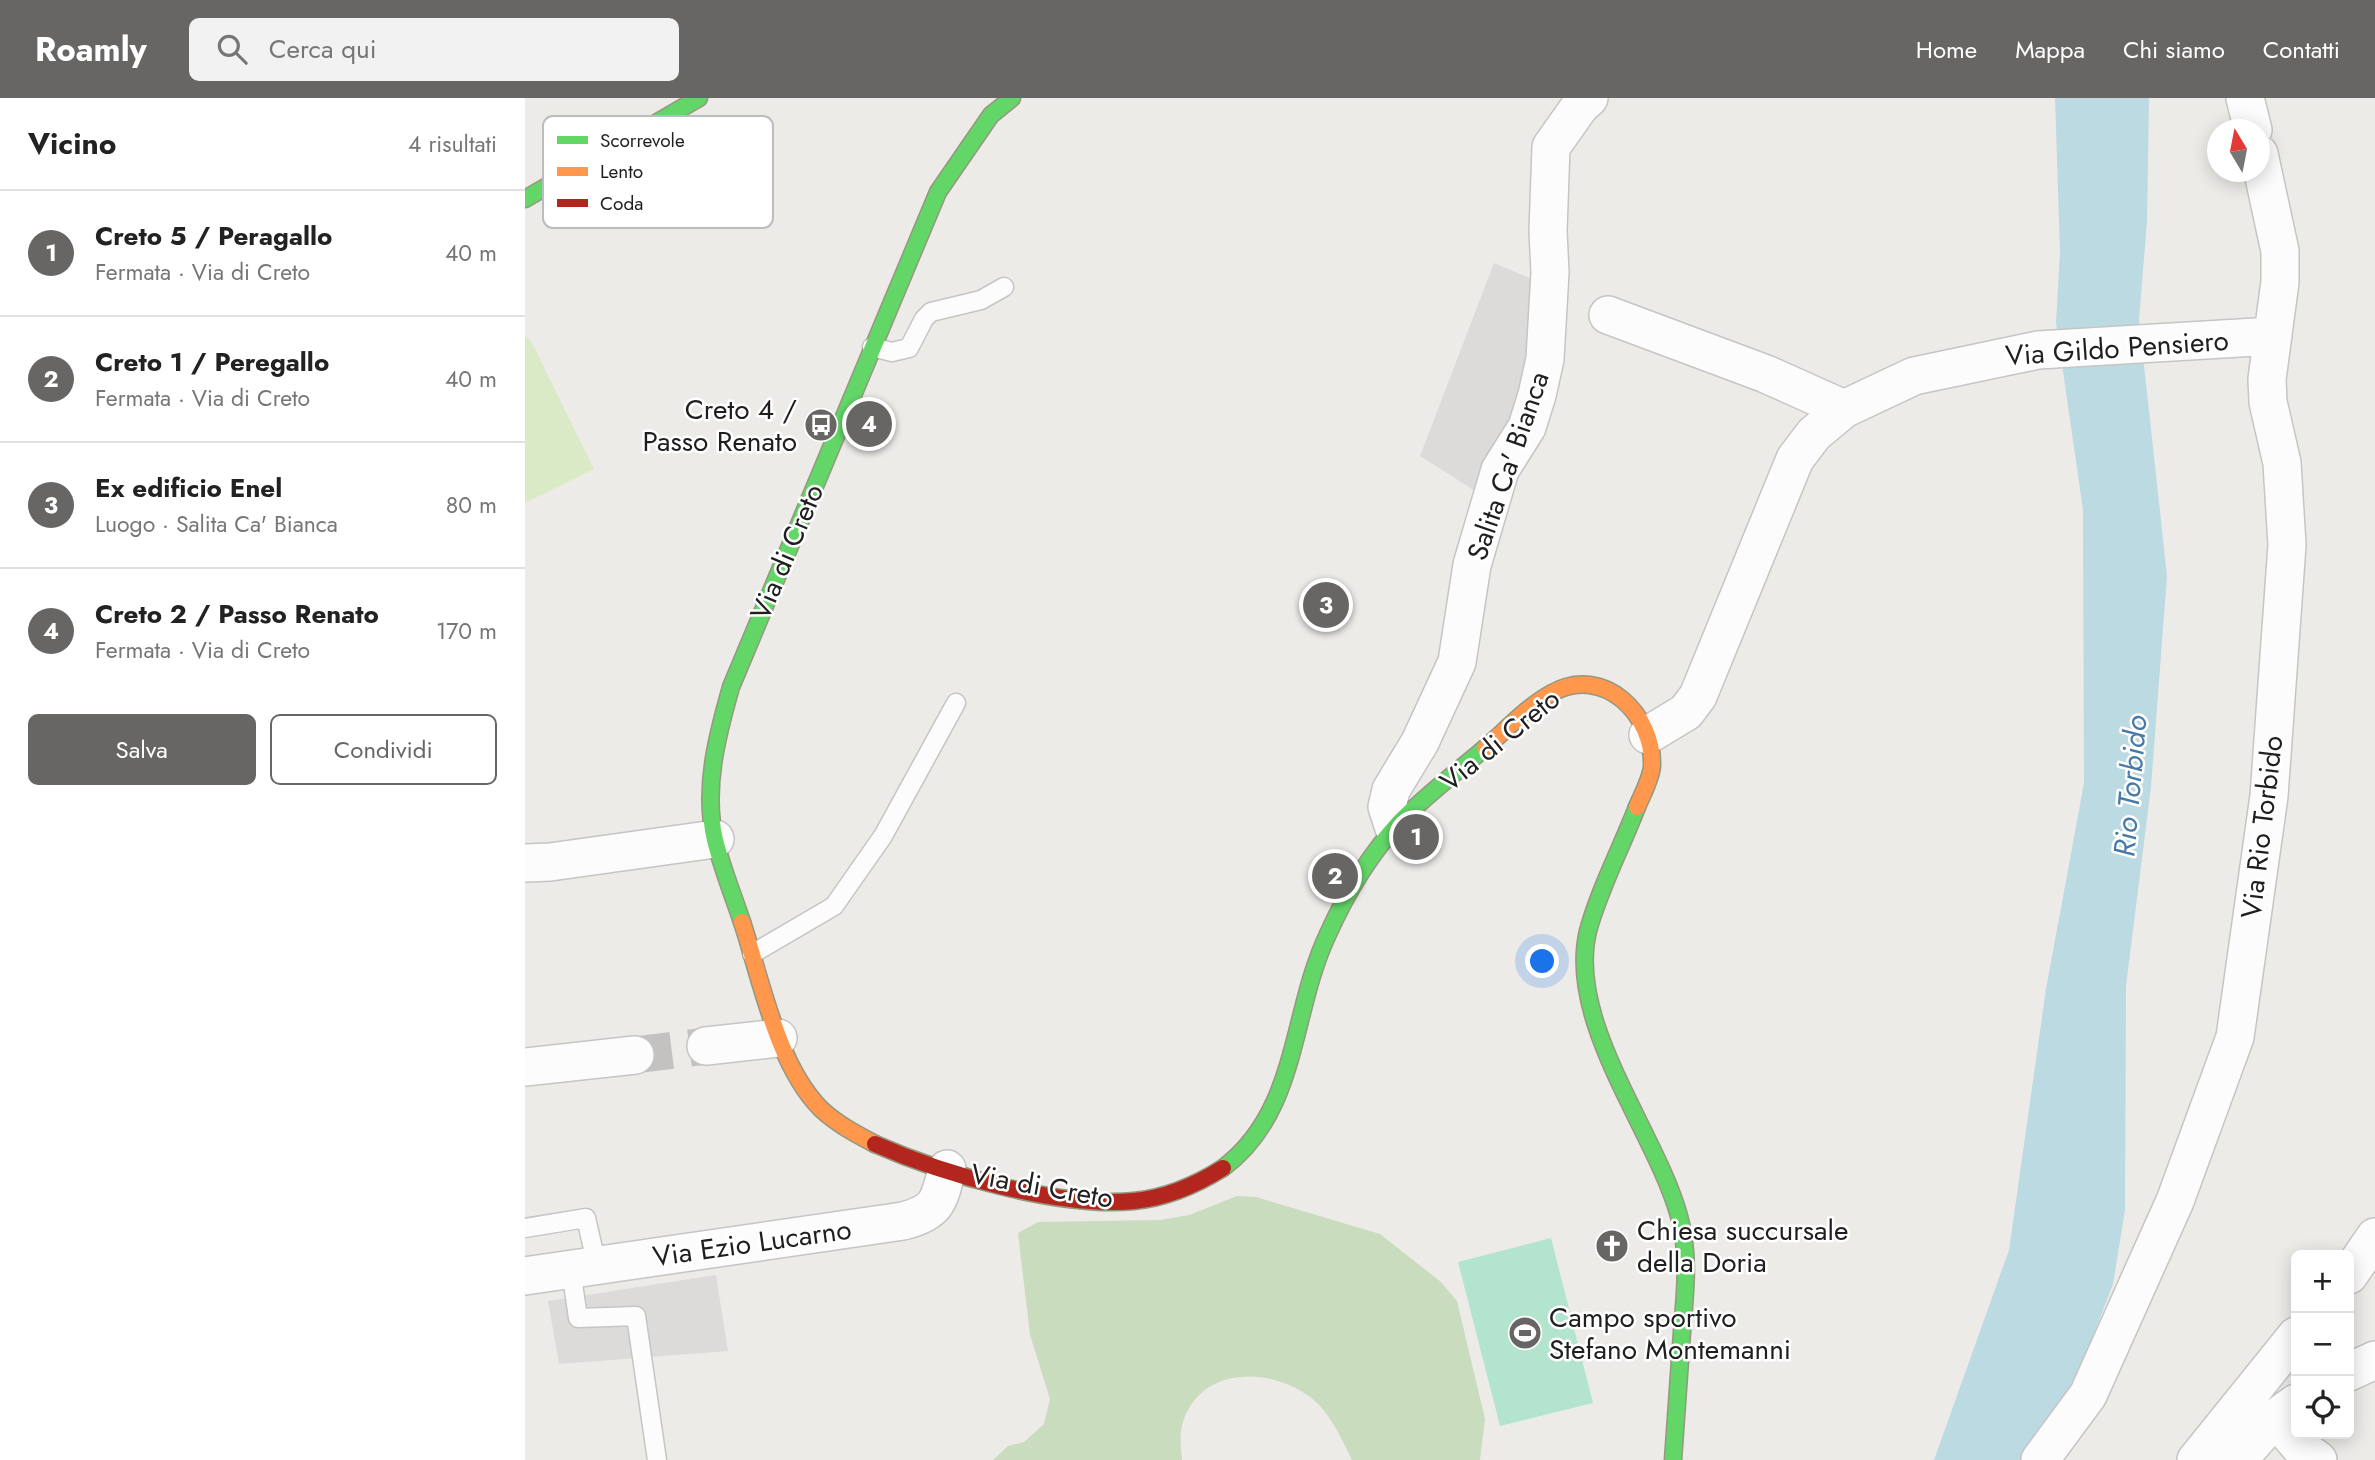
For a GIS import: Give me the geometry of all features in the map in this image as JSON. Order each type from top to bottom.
[{"type":"main road","points":[[668,116],[699,98]]},
{"type":"main road","name":"Via di Creto","points":[[1012,98],[991,115],[938,192],[731,687],[712,750],[709,807],[715,839],[778,1038],[798,1077],[823,1111],[864,1140],[947,1169],[1027,1189],[1104,1202],[1132,1201],[1179,1190],[1206,1177],[1231,1160],[1262,1131],[1271,1113],[1313,971],[1333,923],[1362,873],[1394,828],[1526,712],[1553,692],[1571,684],[1590,684],[1620,695],[1636,712],[1648,735],[1652,761],[1647,787],[1588,932],[1584,956],[1589,1008],[1674,1192],[1685,1231],[1687,1260],[1673,1460]]},
{"type":"main road","points":[[525,200],[543,189]]},
{"type":"street","name":"Salita Ca' Bianca","points":[[1394,828],[1387,807],[1391,790],[1420,742],[1457,662],[1472,565],[1500,470],[1527,427],[1537,395],[1545,359],[1550,272],[1548,231],[1551,147],[1580,106],[1590,98]]},
{"type":"street","points":[[2245,98],[2250,119]]},
{"type":"street","name":"Via Rio Torbido","points":[[2041,1460],[2088,1395],[2175,1201],[2235,1037],[2269,796],[2287,545],[2281,463],[2268,402],[2268,366],[2280,282],[2280,251],[2265,182]]},
{"type":"street","points":[[1608,315],[1766,374],[1845,409]]},
{"type":"street","name":"Via Gildo Pensiero","points":[[1648,735],[1686,712],[1698,696],[1795,459],[1814,435],[1845,409],[1914,376],[2038,350],[2273,336]]},
{"type":"street","points":[[525,863],[715,839]]},
{"type":"street","points":[[706,1046],[778,1038]]},
{"type":"street","points":[[525,1067],[635,1055]]},
{"type":"street","name":"Via Ezio Lucarno","points":[[525,1276],[923,1216],[939,1201],[947,1169]]},
{"type":"street","points":[[2354,1268],[2375,1237]]},
{"type":"street","points":[[2196,1460],[2291,1342]]},
{"type":"street","points":[[2354,1370],[2375,1360]]},
{"type":"street","points":[[2238,1460],[2285,1410],[2301,1448],[2318,1460]]},
{"type":"lane","points":[[872,347],[892,352],[909,348],[924,319],[931,312],[981,300],[1004,287]]},
{"type":"lane","points":[[752,954],[834,906],[883,836],[956,703]]},
{"type":"lane","points":[[525,1228],[586,1218],[578,1318],[636,1316],[657,1460]]},
{"type":"shaded area","points":[[1494,263],[1541,283],[1532,371],[1480,494],[1420,456]]},
{"type":"shaded area","points":[[716,1275],[728,1351],[559,1364],[548,1301]]},
{"type":"green space","points":[[525,336],[531,341],[594,469],[525,503]]},
{"type":"green space","points":[[1237,1196],[1256,1197],[1380,1234],[1441,1282],[1457,1301],[1485,1419],[1480,1460],[1352,1460],[1334,1426],[1310,1397],[1276,1380],[1238,1377],[1205,1390],[1192,1404],[1182,1426],[1182,1460],[993,1460],[1008,1446],[1024,1442],[1044,1424],[1050,1399],[1030,1335],[1018,1233],[1038,1222],[1160,1220],[1189,1215]]},
{"type":"green space","name":"Campo sportivo Stefano Montemanni","points":[[1551,1238],[1593,1403],[1500,1426],[1458,1262]]},
{"type":"water","name":"Rio Torbido","points":[[2055,98],[2149,98],[2147,222],[2139,319],[2167,576],[2151,787],[2126,986],[2125,1210],[2113,1284],[2085,1357],[2069,1389],[2020,1460],[1934,1460],[2009,1250],[2046,989],[2084,783],[2083,510],[2056,323],[2060,252]]},
{"type":"tunnel","points":[[635,1055],[706,1046]]},
{"type":"traffic: fast","points":[[668,116],[699,98]]},
{"type":"traffic: fast","points":[[742,922],[715,840],[710,801],[713,763],[731,687],[938,192],[991,115],[1012,98]]},
{"type":"traffic: fast","points":[[525,199],[543,189]]},
{"type":"traffic: fast","points":[[1223,1168],[1248,1145],[1266,1119],[1280,1090],[1316,965],[1335,919],[1359,875],[1400,822],[1485,748]]},
{"type":"traffic: fast","points":[[1637,807],[1604,884],[1588,931],[1585,966],[1590,1002],[1601,1038],[1667,1183],[1679,1216],[1685,1245],[1685,1288],[1673,1460]]},
{"type":"traffic: slow","points":[[1485,748],[1526,711],[1552,693],[1571,686],[1590,685],[1607,690],[1635,713],[1645,729],[1650,747],[1651,771],[1637,807]]},
{"type":"traffic: slow","points":[[742,922],[772,1020],[793,1069],[806,1091],[821,1109],[840,1124],[875,1144]]},
{"type":"traffic: jam","points":[[875,1144],[934,1167],[1002,1186],[1037,1194],[1104,1202],[1134,1201],[1169,1194],[1223,1168]]},
{"type":"place","name":"Creto 2 / Passo Renato","points":[[869,424]]},
{"type":"place","name":"Creto 4 / Passo Renato","points":[[821,425]]},
{"type":"place","name":"Ex edificio Enel","points":[[1326,605]]},
{"type":"place","name":"Creto 5 / Peragallo","points":[[1416,837]]},
{"type":"place","name":"Creto 1 / Peregallo","points":[[1335,876]]},
{"type":"place","name":"Chiesa succursale della Doria","points":[[1612,1246]]},
{"type":"place","name":"Campo sportivo Stefano Montemanni","points":[[1525,1333]]}]
